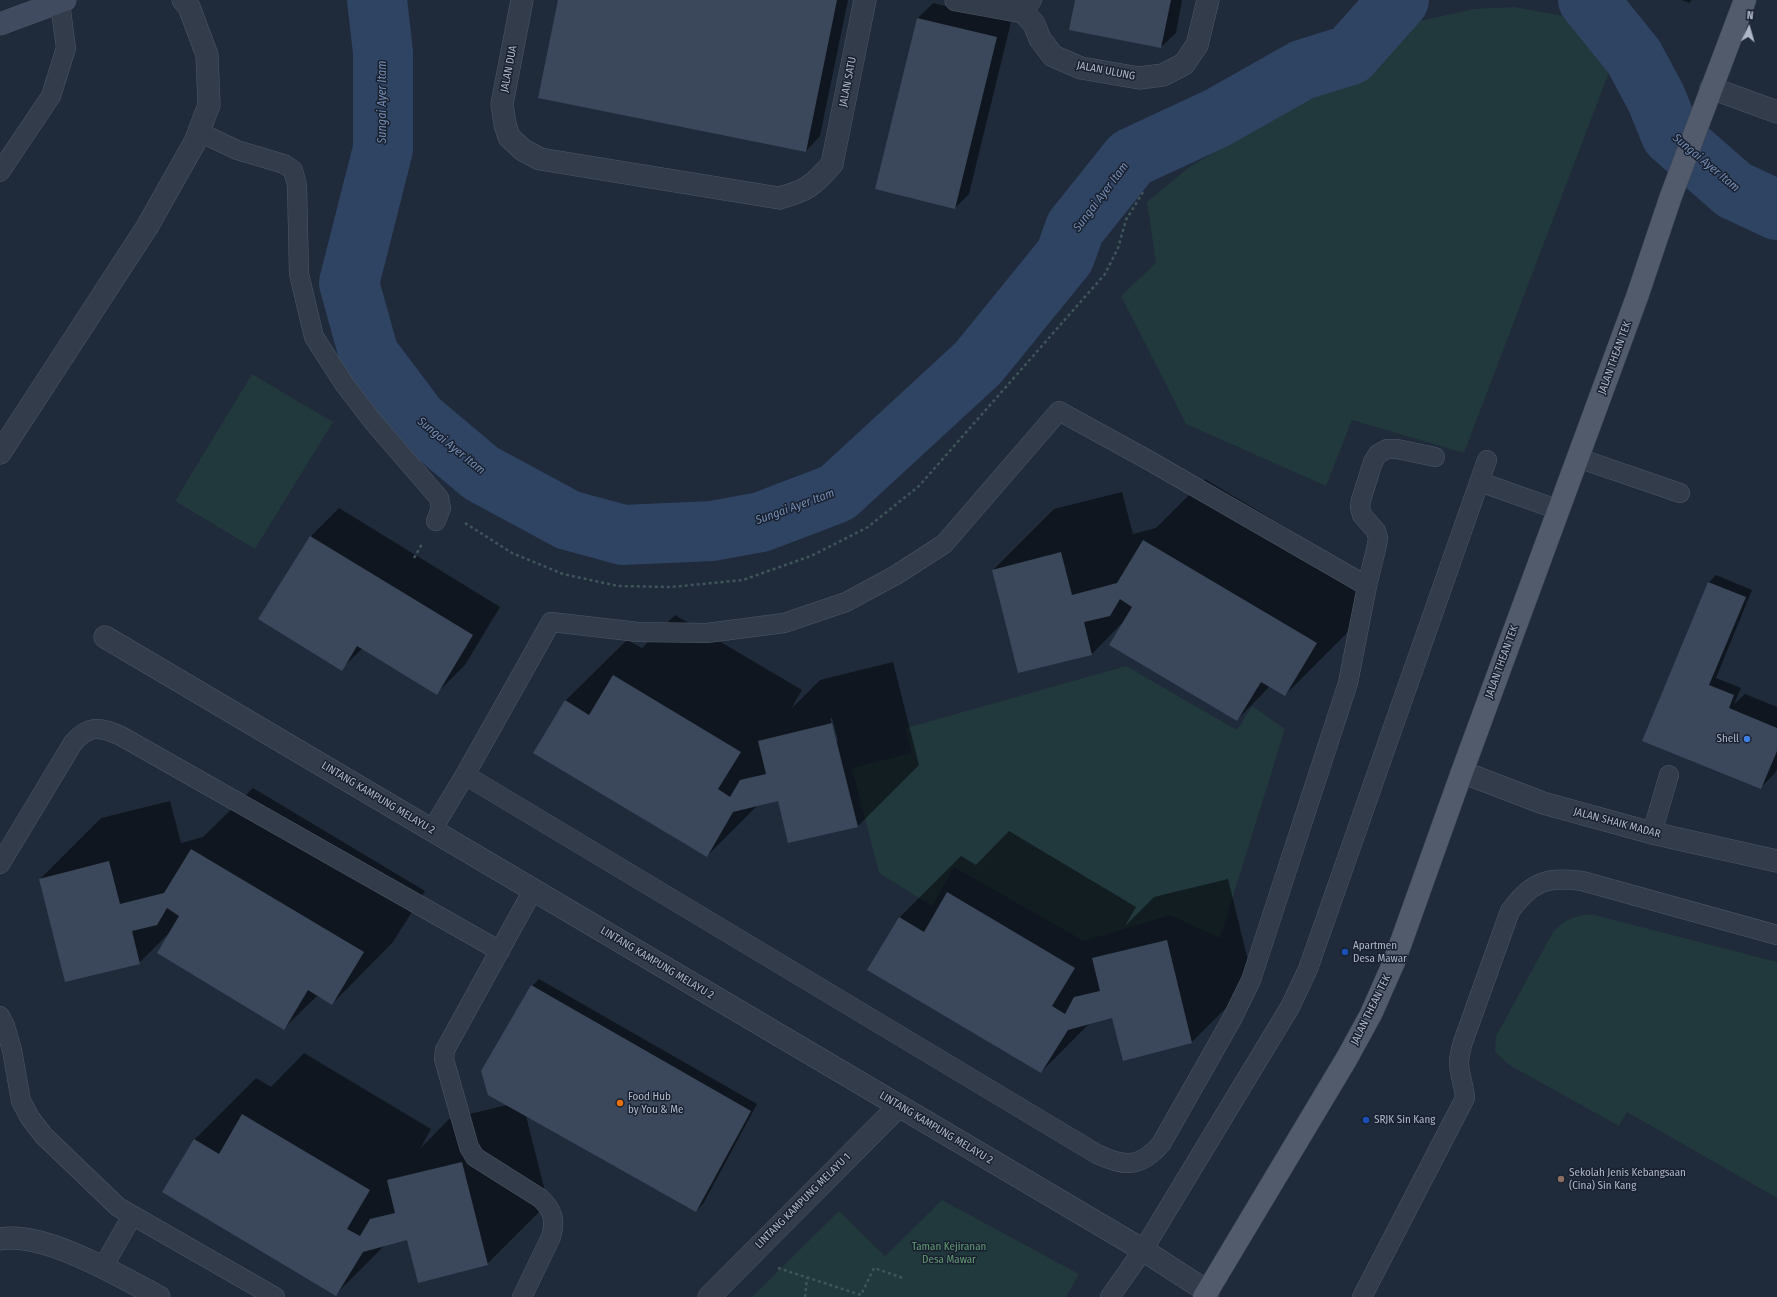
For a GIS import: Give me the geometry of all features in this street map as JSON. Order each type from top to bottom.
[{"type":"main road","name":"JALAN THEAN TEK","points":[[1206,1294],[1347,1058],[1371,1014],[1394,962],[1462,772],[1637,297],[1671,196],[1744,0]]},
{"type":"street","points":[[0,453],[147,227],[195,142],[209,105],[207,55],[189,7],[182,0]]},
{"type":"street","name":"JALAN DUA","points":[[522,0],[502,104],[505,124],[509,137],[523,150],[540,159],[779,198],[802,191],[821,177],[832,164]]},
{"type":"street","name":"JALAN SATU","points":[[832,164],[865,0]]},
{"type":"street","name":"JALAN ULUNG","points":[[956,0],[1027,6],[1040,40],[1053,56],[1081,68],[1139,78],[1163,75],[1184,64],[1197,45],[1208,0]]},
{"type":"street","points":[[0,24],[62,1]]},
{"type":"street","points":[[1708,98],[1777,112]]},
{"type":"street","name":"LINTANG KAMPUNG MELAYU 2","points":[[105,636],[1143,1250],[1206,1294]]},
{"type":"street","name":"JALAN SHAIK MADAR","points":[[1462,772],[1543,802],[1652,833],[1777,860]]},
{"type":"street","name":"LINTANG KAMPUNG MELAYU 1","points":[[709,1297],[746,1258],[899,1106]]},
{"type":"street","points":[[0,1239],[6,1238],[39,1241],[103,1267],[159,1297]]},
{"type":"lane","points":[[0,172],[50,96],[66,48],[62,1]]},
{"type":"lane","points":[[199,132],[237,150],[284,164],[293,170],[297,185],[299,274],[314,337],[345,385],[375,424],[439,498],[438,514]]},
{"type":"lane","points":[[432,830],[551,622],[638,632],[707,633],[784,623],[846,602],[896,575],[944,544],[1059,411],[1150,461],[1367,586]]},
{"type":"lane","points":[[465,774],[1097,1154],[1122,1164],[1138,1162],[1151,1156],[1161,1144],[1232,1019],[1251,980],[1348,683],[1378,538],[1376,531],[1362,515],[1360,507],[1373,462],[1378,454],[1387,449],[1397,449],[1435,458]]},
{"type":"lane","points":[[1578,458],[1680,493]]},
{"type":"lane","points":[[1110,1297],[1143,1250],[1290,1007],[1308,969],[1487,460]]},
{"type":"lane","points":[[1480,482],[1559,510]]},
{"type":"lane","points":[[0,864],[73,743],[80,735],[90,729],[101,729],[121,736],[500,951]]},
{"type":"lane","points":[[1652,833],[1669,775]]},
{"type":"lane","points":[[1362,1297],[1465,1098],[1459,1060],[1463,1042],[1510,911],[1522,895],[1542,882],[1561,878],[1582,881],[1777,935]]},
{"type":"lane","points":[[522,1297],[551,1237],[554,1226],[553,1215],[548,1205],[540,1198],[475,1157],[469,1147],[444,1059],[448,1042],[533,890]]},
{"type":"lane","points":[[0,1016],[6,1026],[12,1050],[21,1101],[30,1118],[44,1136],[118,1207],[275,1297]]},
{"type":"lane","points":[[103,1267],[132,1216]]},
{"type":"path","points":[[438,514],[512,553],[563,574],[618,586],[671,587],[743,580],[811,556],[868,527],[918,486],[1105,274],[1118,248],[1126,220],[1143,192]]},
{"type":"path","points":[[746,1258],[861,1295],[874,1268],[903,1278]]},
{"type":"path","points":[[804,1297],[807,1278]]},
{"type":"green space","points":[[1514,7],[1570,17],[1611,67],[1464,453],[1352,420],[1326,486],[1186,424],[1121,296],[1156,263],[1147,202],[1188,168],[1290,106],[1368,78],[1410,23],[1474,9]]},
{"type":"green space","points":[[252,374],[333,422],[255,549],[175,501]]},
{"type":"green space","points":[[1126,666],[1237,730],[1252,706],[1285,729],[1220,938],[1170,915],[1084,941],[954,867],[932,906],[879,873],[852,768],[912,753],[906,728]]},
{"type":"green space","points":[[1591,914],[1777,962],[1777,1198],[1627,1112],[1619,1126],[1509,1065],[1495,1052],[1496,1036],[1553,932],[1570,919]]},
{"type":"green space","name":"Taman Kejiranan Desa Mawar","points":[[942,1200],[1079,1274],[1066,1297],[752,1297],[839,1211],[885,1256]]},
{"type":"building","points":[[558,0],[837,0],[806,152],[538,98]]},
{"type":"building","points":[[1075,0],[1171,0],[1161,48],[1069,30]]},
{"type":"building","points":[[917,18],[997,37],[955,209],[875,189]]},
{"type":"building","points":[[310,536],[473,635],[437,695],[357,646],[342,671],[258,619]]},
{"type":"building","points":[[1143,540],[1317,643],[1285,696],[1261,682],[1237,721],[1109,645],[1132,607],[1120,599],[1110,616],[1084,622],[1092,655],[1018,673],[992,570],[1061,552],[1072,595],[1117,583]]},
{"type":"building","name":"Shell","points":[[1708,582],[1746,597],[1709,685],[1734,695],[1729,708],[1777,728],[1777,751],[1761,789],[1642,741]]},
{"type":"building","points":[[613,675],[741,752],[718,789],[730,797],[740,780],[766,774],[758,741],[832,723],[858,827],[788,843],[778,801],[733,812],[707,857],[533,753],[565,700],[589,715]]},
{"type":"building","points":[[191,849],[364,952],[332,1005],[308,990],[284,1030],[157,953],[179,916],[167,908],[157,925],[132,931],[140,964],[65,982],[39,879],[109,861],[120,904],[164,893]]},
{"type":"building","points":[[947,892],[1075,968],[1052,1006],[1065,1014],[1074,997],[1100,991],[1092,958],[1167,940],[1192,1043],[1123,1061],[1112,1018],[1068,1030],[1041,1073],[867,970],[899,917],[924,932]]},
{"type":"building","name":"Food Hub by You & Me","points":[[531,985],[751,1111],[696,1212],[488,1095],[481,1071]]},
{"type":"building","points":[[242,1114],[370,1190],[347,1229],[360,1236],[370,1219],[395,1213],[387,1180],[462,1162],[488,1265],[418,1283],[407,1240],[363,1252],[336,1296],[162,1192],[194,1139],[219,1154]]},
{"type":"waterway","name":"Sungai Ayer Itam","points":[[377,0],[383,52],[383,149],[349,283],[369,355],[418,420],[481,473],[568,520],[623,535],[712,531],[761,522],[837,493],[978,363],[1065,256],[1075,228],[1131,158],[1217,118],[1302,70],[1350,55],[1399,0]]},
{"type":"waterway","name":"Sungai Ayer Itam","points":[[1588,0],[1634,57],[1656,98],[1671,135],[1734,190],[1777,210]]},
{"type":"place","name":"Shell","points":[[1747,739]]},
{"type":"place","name":"Apartmen Desa Mawar","points":[[1345,952]]},
{"type":"place","name":"Food Hub by You & Me","points":[[620,1103]]},
{"type":"place","name":"SRJK Sin Kang","points":[[1366,1120]]},
{"type":"place","name":"Sekolah Jenis Kebangsaan (Cina) Sin Kang","points":[[1561,1179]]}]
